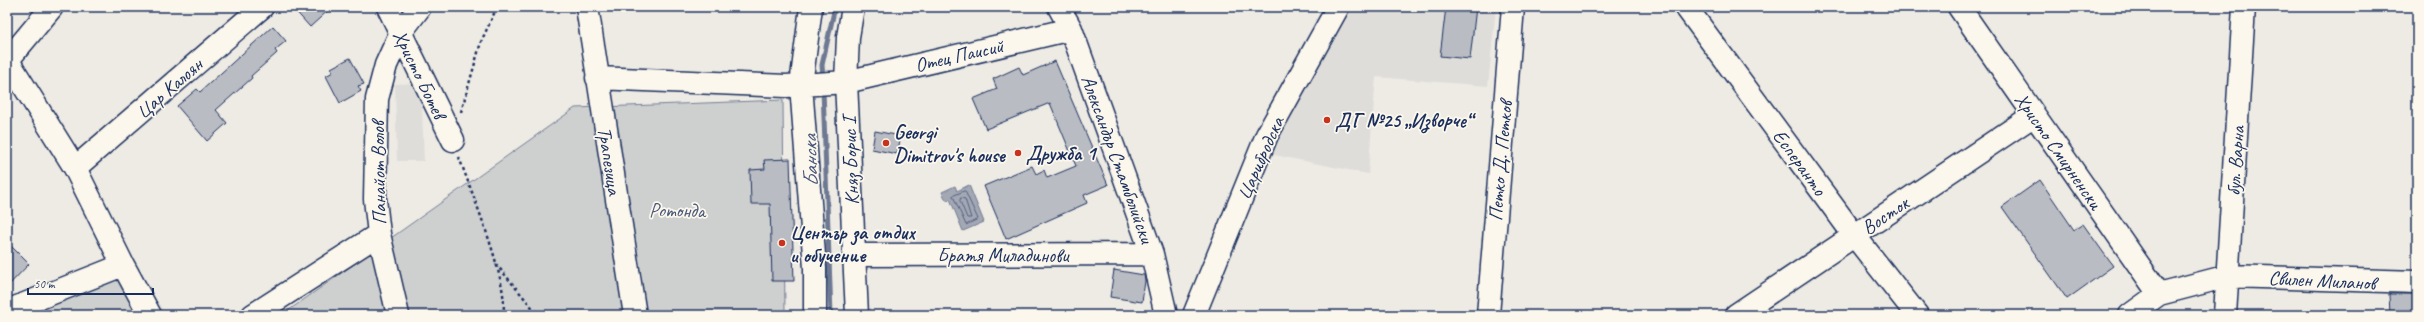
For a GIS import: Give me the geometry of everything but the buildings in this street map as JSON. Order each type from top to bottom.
[{"type":"street","points":[[52,7],[7,60],[76,168],[123,265],[150,315]]},
{"type":"street","name":"Цар Калоян","points":[[76,168],[262,7]]},
{"type":"street","name":"Христо Ботев","points":[[388,7],[453,140]]},
{"type":"street","name":"Панайот Волов","points":[[398,315],[379,234],[374,199],[377,99],[386,65],[401,32],[420,7]]},
{"type":"street","name":"Трапезица","points":[[587,7],[635,315]]},
{"type":"street","name":"Княз Борис I","points":[[811,7],[804,84],[815,268],[815,315]]},
{"type":"street","name":"Княз Борис I","points":[[854,7],[840,82],[854,255],[857,315]]},
{"type":"street","name":"Александър Стамболийски","points":[[1059,7],[1071,29],[1152,254],[1166,315]]},
{"type":"street","name":"Царибродска","points":[[1194,315],[1267,135],[1338,7]]},
{"type":"street","name":"Петко Д. Петков","points":[[1488,315],[1513,7]]},
{"type":"street","name":"Есперанто","points":[[1686,7],[1854,236],[1917,315]]},
{"type":"street","name":"Христо Смирненски","points":[[1959,7],[2159,294]]},
{"type":"street","name":"бул. Варна","points":[[2224,315],[2228,276],[2244,7]]},
{"type":"street","name":"Отец Паисий","points":[[804,84],[840,82],[1071,29]]},
{"type":"street","points":[[597,78],[786,86],[804,84]]},
{"type":"street","name":"Восток","points":[[1736,315],[2034,115]]},
{"type":"street","points":[[253,315],[379,234]]},
{"type":"street","name":"Братя Миладинови","points":[[854,255],[1152,254]]},
{"type":"street","points":[[7,311],[123,265]]},
{"type":"street","name":"Свилен Миланов","points":[[2159,294],[2228,276],[2417,282]]},
{"type":"street","points":[[2130,315],[2159,294]]},
{"type":"path","points":[[497,7],[481,42],[453,140],[496,264],[505,304],[503,315]]},
{"type":"path","points":[[496,264],[535,310],[557,315]]},
{"type":"shaded area","name":"ДГ №25 „Изворче“","points":[[1345,7],[1496,7],[1488,86],[1376,77],[1368,174],[1265,153]]},
{"type":"shaded area","points":[[421,83],[424,161],[397,161],[395,84]]},
{"type":"green space","name":"Ротонда","points":[[783,100],[785,315],[282,315],[575,108]]},
{"type":"green space","points":[[123,265],[146,315],[10,315]]},
{"type":"water","points":[[969,185],[984,222],[963,231],[950,199],[946,200],[942,192],[955,186],[957,191]]},
{"type":"waterway","name":"Банска","points":[[823,79],[822,65],[835,7]]},
{"type":"waterway","name":"Банска","points":[[823,89],[831,315]]},
{"type":"place","name":"ДГ №25 „Изворче“","points":[[1327,120]]},
{"type":"place","name":"Georgi Dimitrov's house","points":[[886,143]]},
{"type":"place","name":"Дружба 1","points":[[1018,153]]},
{"type":"place","name":"Център за отдих и обучение","points":[[782,243]]}]
